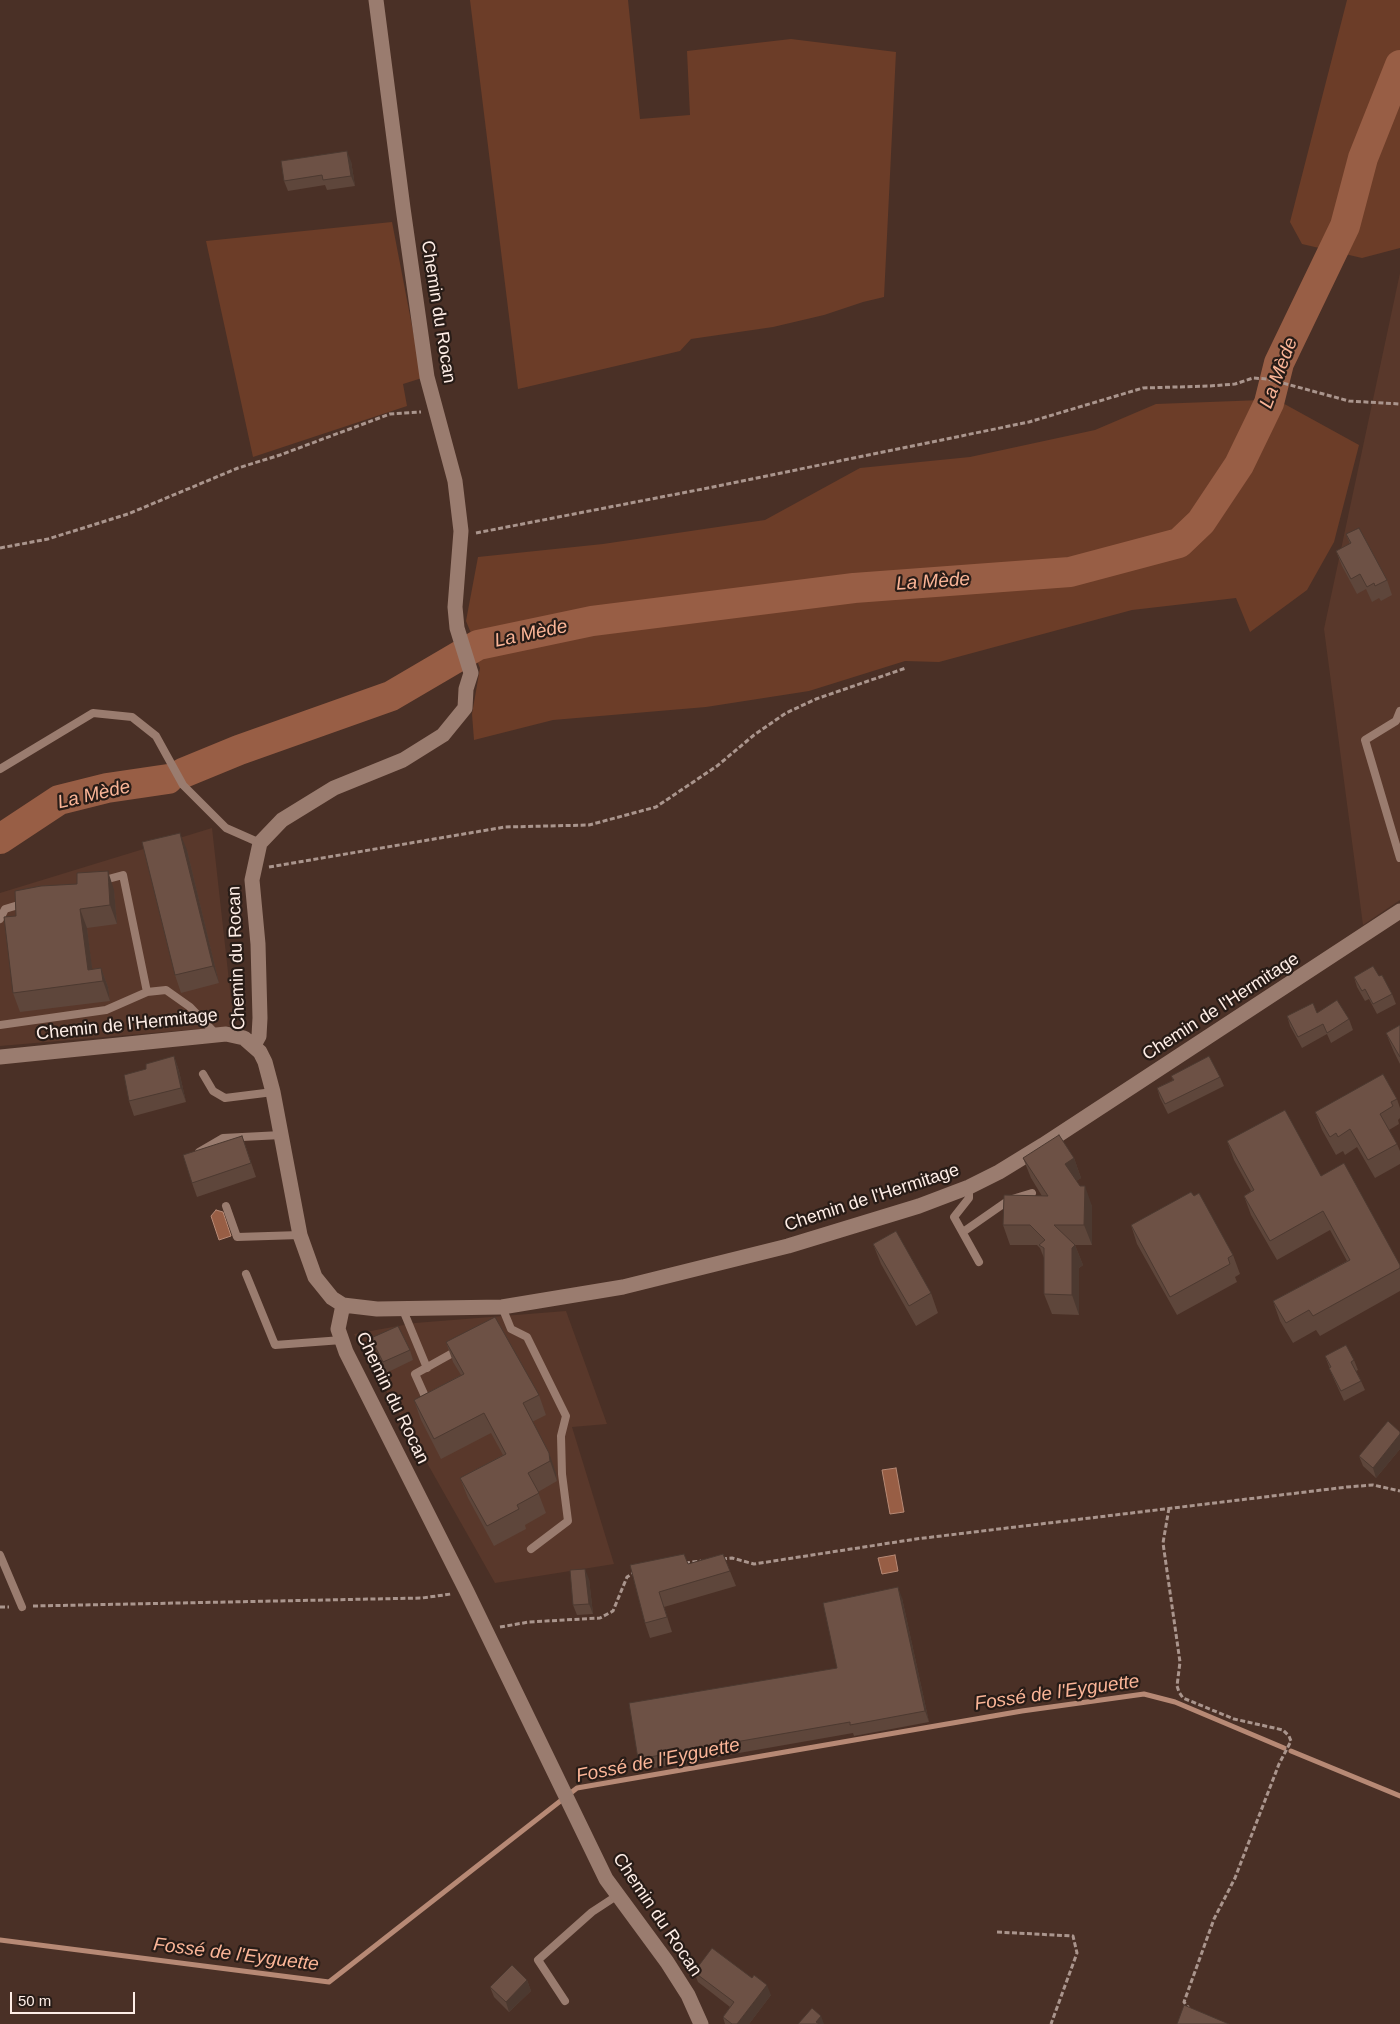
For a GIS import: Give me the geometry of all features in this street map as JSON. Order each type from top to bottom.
[{"type":"street","name":"Chemin du Rocan","points":[[376,0],[427,377],[455,481],[461,531],[456,628],[471,673],[466,689],[465,708],[443,735],[403,760],[334,788],[282,820],[260,843],[252,880],[258,944],[260,1018],[259,1036],[254,1045],[265,1062],[273,1092],[300,1236],[315,1277],[332,1298],[343,1305],[338,1329],[342,1340],[606,1879],[667,1962],[688,1995],[701,2024]]},
{"type":"street","name":"Chemin de l'Hermitage","points":[[343,1305],[358,1308],[403,1310],[502,1307],[623,1287],[788,1246],[919,1206],[969,1187],[999,1172],[1052,1140],[1400,912]]},
{"type":"street","name":"Chemin de l'Hermitage","points":[[0,1057],[217,1035],[236,1035],[254,1045]]},
{"type":"lane","points":[[1400,711],[1396,721],[1365,740],[1400,858]]},
{"type":"lane","points":[[0,769],[93,713],[132,717],[156,736],[183,785],[226,828],[260,843]]},
{"type":"lane","points":[[96,883],[123,875],[147,992]]},
{"type":"lane","points":[[0,919],[5,909],[32,901]]},
{"type":"lane","points":[[0,1025],[106,1010],[147,992],[166,990],[190,1007],[217,1035]]},
{"type":"lane","points":[[203,1074],[213,1091],[226,1098],[273,1092]]},
{"type":"lane","points":[[195,1154],[223,1138],[281,1135]]},
{"type":"lane","points":[[969,1187],[969,1198],[954,1217],[979,1262]]},
{"type":"lane","points":[[963,1232],[1009,1200],[1032,1193]]},
{"type":"lane","points":[[226,1206],[237,1237],[300,1236]]},
{"type":"lane","points":[[246,1274],[275,1345],[342,1340]]},
{"type":"lane","points":[[502,1307],[507,1330],[527,1337],[566,1416],[561,1436],[562,1474],[568,1520],[532,1549]]},
{"type":"lane","points":[[403,1310],[426,1368]]},
{"type":"lane","points":[[429,1404],[415,1374],[466,1345]]},
{"type":"lane","points":[[0,1555],[22,1607]]},
{"type":"lane","points":[[565,2001],[538,1960],[592,1912],[618,1895]]},
{"type":"path","points":[[461,531],[479,533],[1030,422],[1143,388],[1210,386],[1235,384],[1253,378],[1268,378],[1349,401],[1400,404]]},
{"type":"path","points":[[0,548],[48,539],[128,514],[238,468],[280,455],[390,414],[437,413]]},
{"type":"path","points":[[254,872],[280,865],[505,827],[589,825],[648,809],[656,806],[717,766],[754,735],[786,713],[816,699],[906,668]]},
{"type":"path","points":[[714,1560],[732,1558],[754,1564],[916,1539],[1347,1487],[1373,1485],[1400,1491]]},
{"type":"path","points":[[1169,1508],[1163,1543],[1180,1662],[1177,1686],[1179,1692],[1183,1698],[1234,1719],[1283,1730],[1289,1736],[1290,1742],[1279,1764],[1234,1878],[1211,1929],[1184,2002],[1192,2012]]},
{"type":"path","points":[[678,1564],[705,1561]]},
{"type":"path","points":[[484,1629],[529,1622],[600,1618],[613,1611],[627,1578],[642,1568]]},
{"type":"path","points":[[0,1607],[422,1598],[466,1592]]},
{"type":"path","points":[[997,1932],[1073,1936],[1077,1953],[1051,2024]]},
{"type":"shaded area","points":[[470,0],[628,0],[640,119],[690,115],[687,51],[791,39],[896,52],[884,297],[824,315],[773,327],[691,339],[680,351],[518,389]]},
{"type":"shaded area","points":[[1347,0],[1400,0],[1400,248],[1362,258],[1302,244],[1290,222]]},
{"type":"shaded area","points":[[392,222],[422,378],[403,384],[407,406],[253,457],[206,241]]},
{"type":"shaded area","points":[[1400,273],[1400,900],[1363,925],[1324,629]]},
{"type":"shaded area","points":[[1262,400],[1233,465],[1197,516],[1176,537],[1070,566],[847,581],[587,615],[473,638],[466,621],[478,557],[603,544],[765,520],[860,468],[970,457],[1095,430],[1156,404]]},
{"type":"shaded area","points":[[1279,401],[1359,445],[1334,542],[1307,590],[1250,632],[1236,598],[1132,610],[939,662],[905,661],[809,691],[706,707],[553,720],[474,740],[472,714],[480,668],[475,656],[486,649],[603,625],[860,593],[1075,578],[1184,549],[1212,522],[1249,464]]},
{"type":"shaded area","points":[[212,828],[234,1026],[0,1046],[0,893]]},
{"type":"shaded area","points":[[216,1210],[223,1212],[231,1236],[219,1240],[211,1216]]},
{"type":"shaded area","points":[[566,1311],[607,1424],[572,1427],[614,1564],[495,1583],[354,1334],[415,1323]]},
{"type":"shaded area","points":[[896,1468],[904,1512],[890,1514],[882,1470]]},
{"type":"shaded area","points":[[895,1555],[898,1571],[882,1574],[878,1558]]},
{"type":"building","points":[[347,151],[351,176],[323,180],[322,175],[284,181],[281,161]]},
{"type":"building","points":[[1359,528],[1387,580],[1375,586],[1374,583],[1367,587],[1360,574],[1351,579],[1336,551],[1351,543],[1346,534]]},
{"type":"building","points":[[180,833],[213,966],[175,975],[142,842]]},
{"type":"building","points":[[108,871],[110,905],[80,909],[88,970],[101,968],[103,981],[13,993],[4,917],[16,916],[15,891],[41,886],[77,884],[77,873]]},
{"type":"building","points":[[1373,966],[1379,976],[1382,975],[1392,994],[1373,1004],[1365,989],[1362,991],[1354,977]]},
{"type":"building","points":[[1337,1000],[1349,1019],[1327,1033],[1323,1024],[1298,1037],[1287,1016],[1313,1003],[1317,1013]]},
{"type":"building","points":[[1400,1025],[1400,1057],[1386,1033]]},
{"type":"building","points":[[174,1056],[181,1088],[129,1101],[124,1075],[146,1069],[146,1064]]},
{"type":"building","points":[[1209,1056],[1220,1077],[1165,1104],[1157,1088],[1174,1080],[1171,1076]]},
{"type":"building","points":[[1383,1074],[1397,1099],[1391,1102],[1393,1106],[1380,1114],[1397,1144],[1368,1160],[1350,1129],[1338,1137],[1336,1133],[1330,1137],[1315,1112]]},
{"type":"building","points":[[1285,1110],[1321,1176],[1344,1163],[1400,1265],[1400,1268],[1313,1316],[1309,1310],[1286,1323],[1273,1301],[1350,1260],[1323,1211],[1270,1241],[1244,1196],[1254,1190],[1227,1141]]},
{"type":"building","points":[[1059,1135],[1074,1158],[1065,1164],[1080,1186],[1085,1186],[1084,1225],[1054,1225],[1075,1245],[1072,1248],[1072,1295],[1044,1294],[1044,1248],[1039,1245],[1045,1240],[1030,1225],[1003,1225],[1004,1195],[1048,1196],[1023,1158]]},
{"type":"building","points":[[242,1136],[251,1163],[192,1183],[183,1155]]},
{"type":"building","points":[[1191,1192],[1194,1196],[1199,1193],[1233,1255],[1228,1258],[1230,1264],[1170,1297],[1131,1225]]},
{"type":"building","points":[[896,1231],[931,1293],[909,1306],[873,1244]]},
{"type":"building","points":[[495,1317],[539,1395],[523,1403],[549,1453],[550,1461],[528,1473],[539,1493],[517,1505],[519,1509],[487,1526],[460,1478],[506,1454],[484,1413],[434,1439],[414,1400],[464,1374],[446,1342]]},
{"type":"building","points":[[398,1326],[410,1350],[383,1362],[371,1338]]},
{"type":"building","points":[[1346,1345],[1354,1360],[1351,1362],[1361,1381],[1341,1391],[1325,1356]]},
{"type":"building","points":[[1388,1421],[1400,1434],[1373,1468],[1359,1456]]},
{"type":"building","points":[[684,1554],[688,1564],[723,1554],[730,1571],[659,1592],[667,1617],[645,1623],[630,1565]]},
{"type":"building","points":[[585,1569],[589,1604],[573,1605],[570,1570]]},
{"type":"building","points":[[898,1587],[925,1711],[850,1725],[850,1722],[638,1759],[629,1703],[837,1668],[823,1603]]},
{"type":"building","points":[[712,1948],[752,1978],[754,1975],[767,1985],[737,2024],[732,2024],[723,2017],[734,2002],[694,1972]]},
{"type":"building","points":[[512,1965],[527,1980],[506,2002],[490,1987]]},
{"type":"building","points":[[1184,2005],[1229,2024],[1177,2024]]},
{"type":"building","points":[[812,2008],[821,2016],[816,2022],[819,2024],[798,2024]]},
{"type":"waterway","name":"La Mède","points":[[183,773],[239,750],[391,696],[478,645],[592,621],[854,588],[1070,572],[1179,543],[1201,522],[1239,465],[1269,403],[1279,363],[1345,226],[1363,158],[1400,65]]},
{"type":"waterway","name":"La Mède","points":[[0,839],[59,800],[107,788],[168,779]]},
{"type":"waterway","name":"Fossé de l'Eyguette","points":[[0,1940],[329,1982],[577,1788],[1022,1711],[1144,1694],[1175,1702],[1284,1748]]},
{"type":"waterway","name":"Fossé de l'Eyguette","points":[[1291,1751],[1400,1796]]}]
